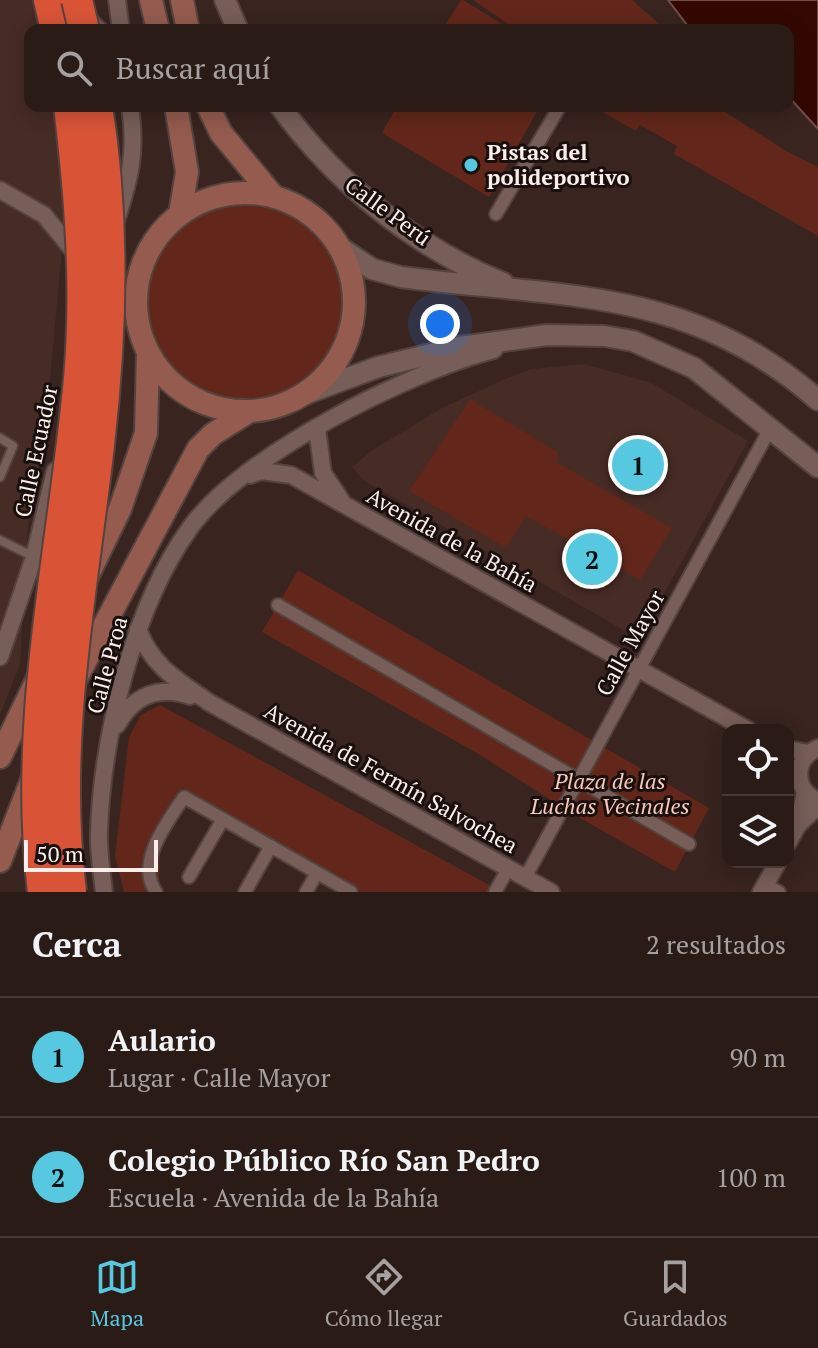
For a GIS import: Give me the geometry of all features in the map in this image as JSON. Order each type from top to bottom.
[{"type":"highway","points":[[49,0],[55,24]]},
{"type":"highway","points":[[77,0],[83,24]]},
{"type":"highway","points":[[43,892],[36,782],[39,711],[48,612],[72,441],[83,284],[79,191],[70,112]]},
{"type":"highway","points":[[71,892],[64,813],[66,720],[108,352],[108,213],[98,112]]},
{"type":"main road","points":[[151,0],[157,24]]},
{"type":"main road","points":[[182,0],[187,24]]},
{"type":"main road","points":[[177,112],[187,172],[180,214]]},
{"type":"main road","points":[[211,112],[221,133],[274,197]]},
{"type":"main road","points":[[250,193],[274,197],[311,215],[338,246],[352,279],[352,326],[338,360],[305,394],[273,408],[250,411],[225,409],[190,396],[161,372],[148,352],[136,312],[137,281],[152,243],[180,214],[202,201],[225,194],[250,193]]},
{"type":"main road","points":[[0,757],[131,482],[146,433],[148,352]]},
{"type":"main road","points":[[0,861],[65,698],[116,608],[186,469],[213,434],[250,411]]},
{"type":"street","points":[[117,0],[120,24]]},
{"type":"street","points":[[225,0],[235,24]]},
{"type":"street","points":[[90,296],[133,172],[131,112]]},
{"type":"street","name":"Calle Perú","points":[[285,112],[323,159],[380,210],[460,262],[518,290]]},
{"type":"street","points":[[496,214],[556,112]]},
{"type":"street","points":[[0,190],[44,215],[81,222],[97,220],[124,198]]},
{"type":"street","points":[[44,215],[84,265],[90,296]]},
{"type":"street","points":[[338,246],[372,269],[401,277],[600,299],[697,323],[762,357],[818,400]]},
{"type":"street","name":"Calle Ecuador","points":[[0,657],[41,532],[90,296]]},
{"type":"street","points":[[305,394],[392,364],[460,347],[573,335],[633,341],[694,368],[818,467]]},
{"type":"street","name":"Calle Proa","points":[[104,892],[99,833],[121,680],[151,596],[190,527],[237,480],[317,429],[422,374],[514,341]]},
{"type":"street","name":"Calle Mayor","points":[[525,878],[771,427]]},
{"type":"street","points":[[317,429],[323,473],[345,505]]},
{"type":"street","points":[[237,480],[261,471],[291,475],[345,505]]},
{"type":"street","name":"Avenida de la Bahía","points":[[345,505],[737,724]]},
{"type":"street","points":[[278,605],[689,844]]},
{"type":"street","points":[[138,629],[148,654],[160,668],[210,703]]},
{"type":"street","points":[[121,680],[135,668],[160,668]]},
{"type":"street","points":[[112,734],[134,702],[154,691],[174,690],[210,703]]},
{"type":"street","name":"Avenida de Fermín Salvochea","points":[[210,703],[551,892]]},
{"type":"street","points":[[794,766],[813,751]]},
{"type":"street","points":[[794,769],[814,800],[794,832]]},
{"type":"street","points":[[156,892],[151,885],[153,846],[184,797],[351,892]]},
{"type":"street","points":[[189,877],[223,819]]},
{"type":"street","points":[[245,892],[271,846]]},
{"type":"street","points":[[769,890],[776,868]]},
{"type":"street","points":[[495,892],[508,869]]},
{"type":"street","points":[[306,892],[317,873]]},
{"type":"lane","points":[[66,0],[97,24]]},
{"type":"lane","points":[[0,438],[13,446],[0,477]]},
{"type":"lane","points":[[0,540],[34,557]]},
{"type":"shaded area","points":[[0,0],[32,0],[39,24],[24,24],[24,112],[54,112],[66,206],[46,424],[28,526],[20,664],[0,715]]},
{"type":"shaded area","points":[[668,0],[818,0],[818,129],[794,103],[794,24],[686,24]]},
{"type":"shaded area","points":[[583,364],[650,382],[748,441],[639,639],[363,480],[352,467],[371,451],[442,408],[505,379],[531,369]]},
{"type":"green space","points":[[463,0],[502,24],[446,24]]},
{"type":"green space","points":[[473,0],[632,0],[659,24],[508,24]]},
{"type":"green space","name":"Pistas del polideportivo","points":[[394,112],[537,112],[489,197],[382,133]]},
{"type":"green space","points":[[603,112],[725,112],[786,151],[818,167],[818,236],[674,154],[677,146],[640,125],[636,131]]},
{"type":"green space","points":[[245,202],[283,210],[316,231],[337,264],[345,302],[337,340],[316,373],[283,394],[245,402],[207,394],[174,373],[153,340],[145,302],[153,264],[174,231],[207,210]]},
{"type":"green space","points":[[470,399],[559,453],[556,462],[672,528],[640,580],[526,516],[506,548],[409,491]]},
{"type":"green space","name":"Plaza de las Luchas Vecinales","points":[[298,570],[709,808],[675,872],[571,813],[482,756],[262,632]]},
{"type":"green space","points":[[160,705],[502,892],[361,892],[183,788],[160,826],[159,888],[163,892],[124,892],[115,856],[129,737],[141,715]]},
{"type":"place","name":"Pistas del polideportivo","points":[[471,165]]},
{"type":"place","name":"Aulario","points":[[638,465]]},
{"type":"place","name":"Colegio Público Río San Pedro","points":[[592,559]]}]
